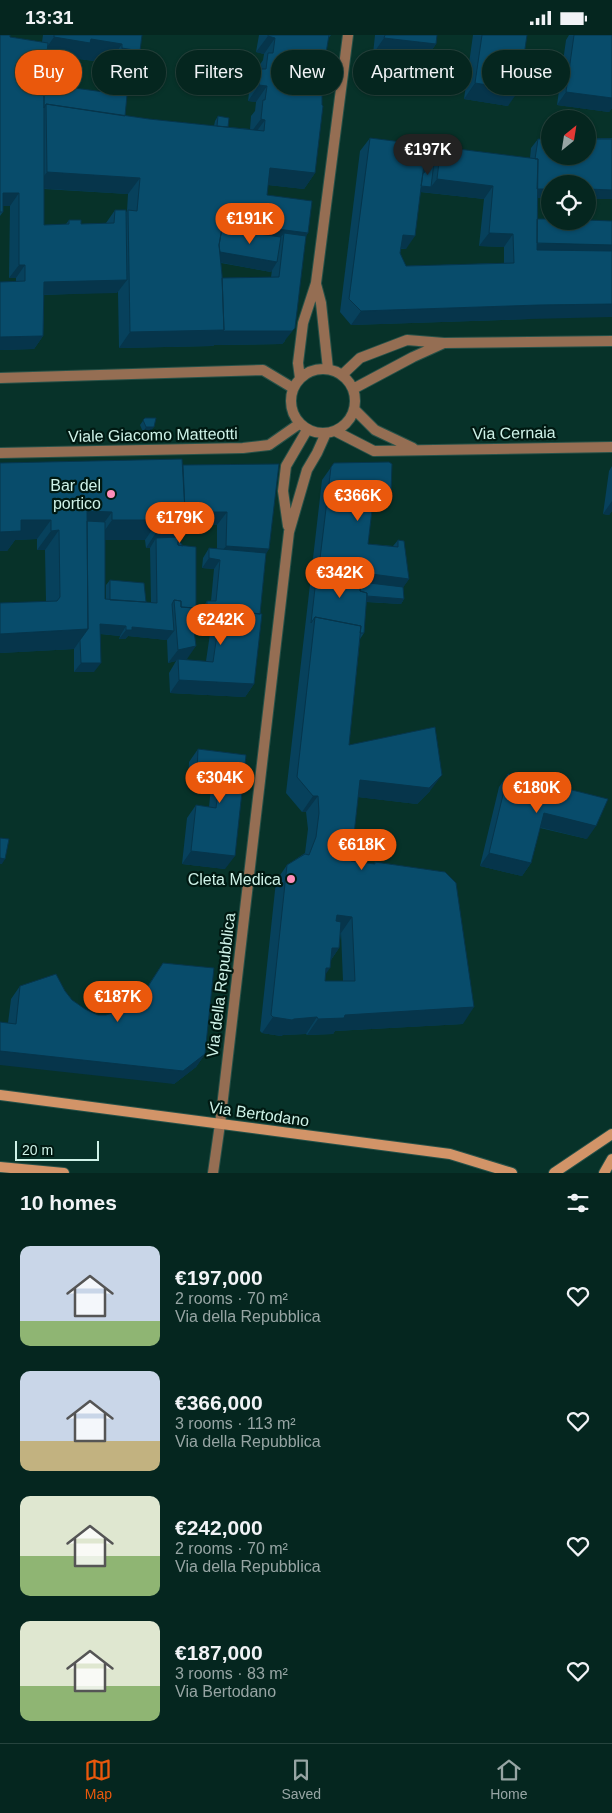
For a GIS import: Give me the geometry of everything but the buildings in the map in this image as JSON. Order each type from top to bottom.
[{"type":"main road","name":"Via Bertodano","points":[[0,1095],[450,1154],[512,1173]]},
{"type":"main road","points":[[554,1173],[612,1134]]},
{"type":"main road","points":[[604,1173],[612,1159]]},
{"type":"main road","points":[[0,1167],[64,1173]]},
{"type":"street","points":[[300,378],[298,363],[303,323],[316,283],[348,35]]},
{"type":"street","points":[[316,283],[321,303],[328,369]]},
{"type":"street","points":[[342,375],[360,357],[407,340],[444,343],[612,341]]},
{"type":"street","points":[[353,389],[444,343]]},
{"type":"street","points":[[318,369],[328,369],[342,375],[353,389],[355,399],[354,409],[347,422],[330,432],[303,427],[294,416],[290,397],[293,388],[300,378],[308,372],[318,369]]},
{"type":"street","points":[[0,378],[263,370],[293,388]]},
{"type":"street","name":"Via Cernaia","points":[[354,409],[375,430],[416,450]]},
{"type":"street","name":"Viale Giacomo Matteotti","points":[[0,453],[243,448],[269,445],[303,427]]},
{"type":"street","name":"Via della Repubblica","points":[[289,532],[283,491],[286,466],[303,427]]},
{"type":"street","name":"Via della Repubblica","points":[[213,1173],[289,532],[307,470],[330,432]]},
{"type":"street","name":"Via Cernaia","points":[[330,432],[374,451],[612,447]]},
{"type":"place","name":"Bar del portico","points":[[111,494]]},
{"type":"place","name":"Cleta Medica","points":[[291,879]]}]
